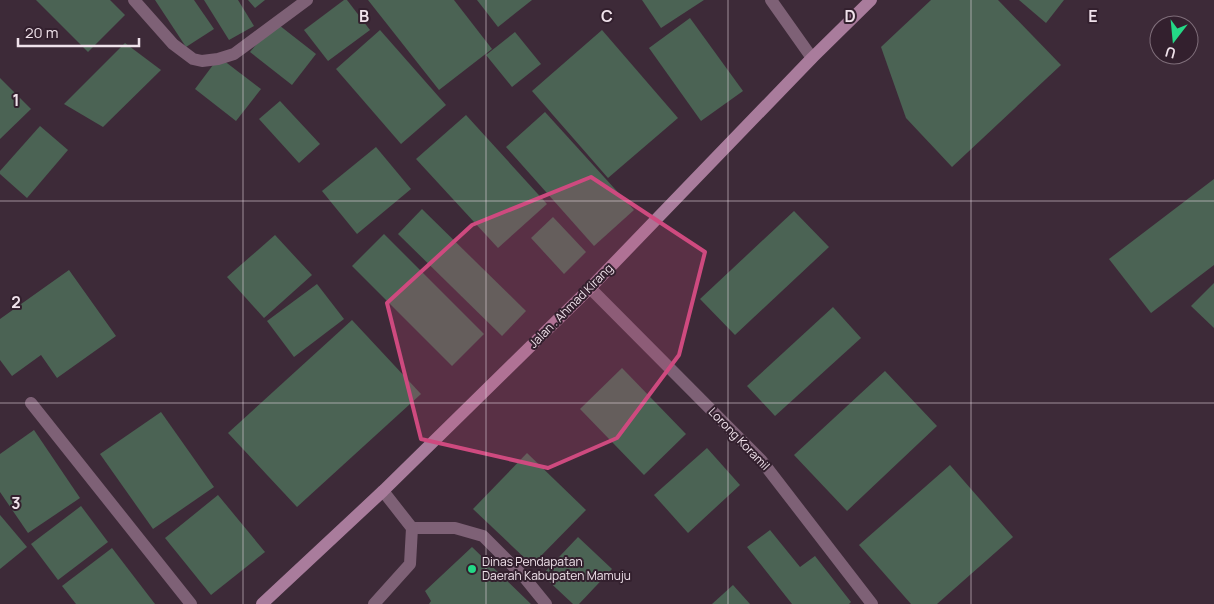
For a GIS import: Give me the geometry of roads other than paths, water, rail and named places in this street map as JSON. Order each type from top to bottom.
[{"type":"main road","name":"Jalan . Ahmad Kirang","points":[[262,604],[383,491],[590,288],[812,58],[871,0]]},
{"type":"street","points":[[134,0],[173,44],[193,59],[202,61],[234,54],[306,0]]},
{"type":"street","points":[[771,0],[812,58]]},
{"type":"street","name":"Lorong Koramil","points":[[590,288],[761,460],[872,604]]},
{"type":"street","points":[[31,404],[192,604]]},
{"type":"street","points":[[374,604],[410,564],[412,528],[383,491]]},
{"type":"street","points":[[412,528],[455,528],[483,536],[524,577],[546,604]]},
{"type":"place","name":"Dinas Pendapatan Daerah Kabupaten Mamuju","points":[[472,569]]}]
